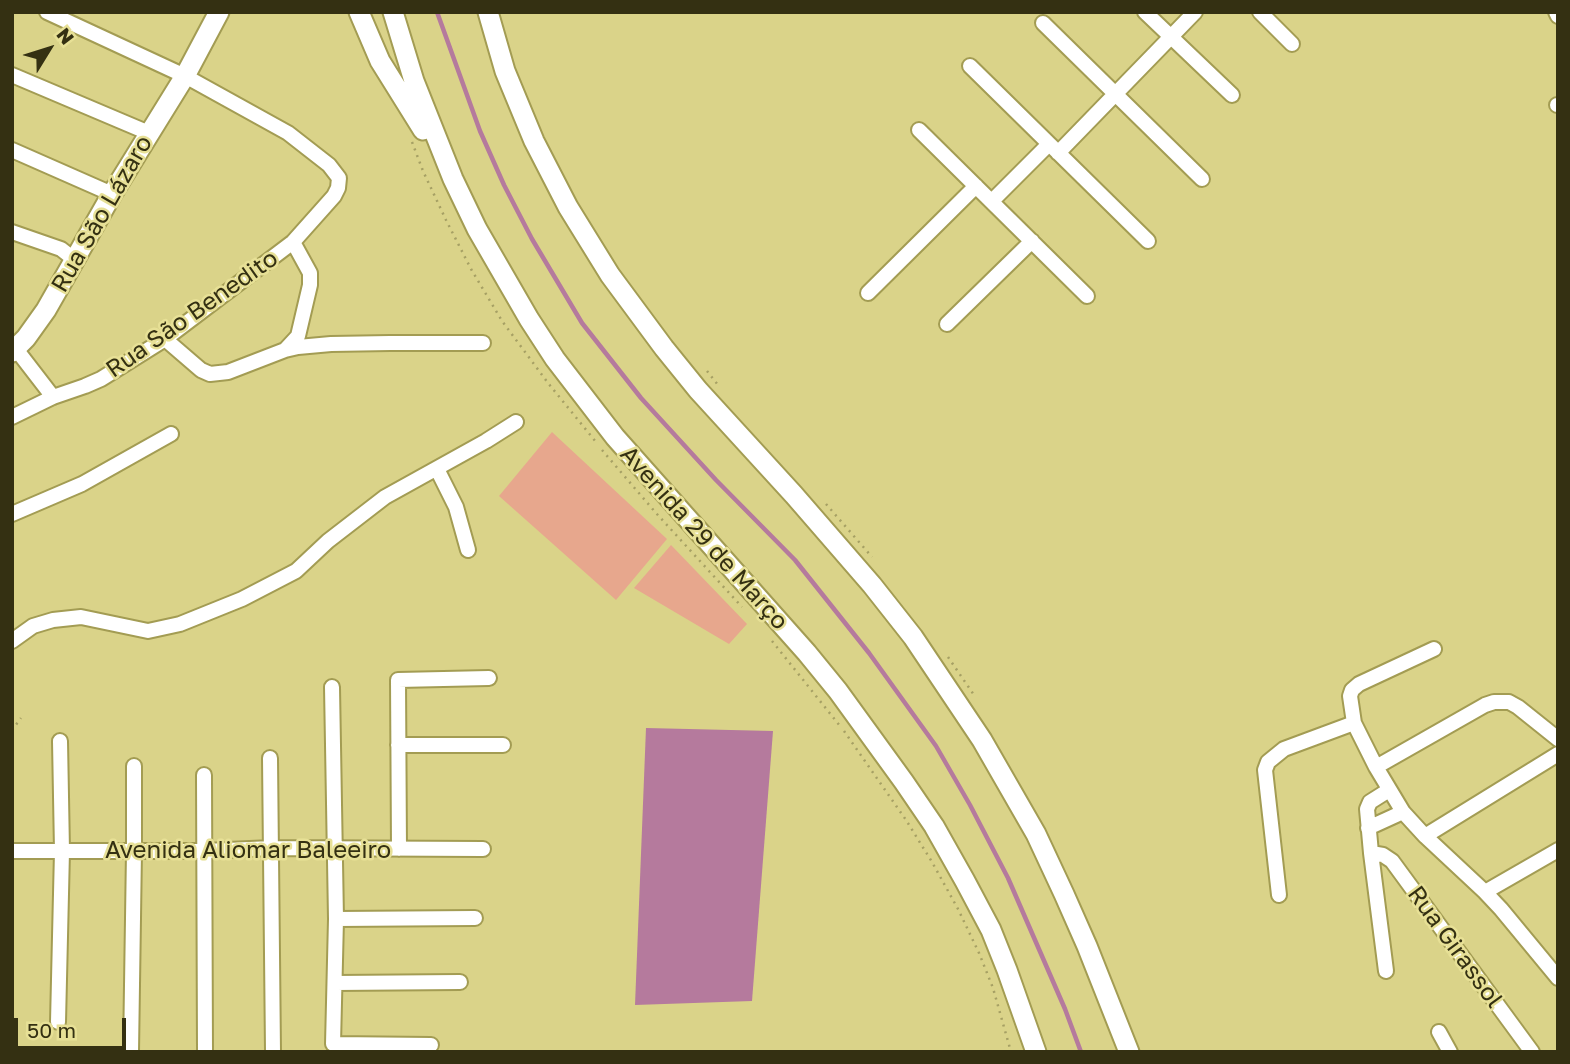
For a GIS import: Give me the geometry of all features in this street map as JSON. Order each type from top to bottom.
[{"type":"main road","name":"Rua São Lázaro","points":[[14,350],[46,310],[112,194],[185,76],[219,12]]},
{"type":"main road","points":[[359,12],[380,61],[453,179]]},
{"type":"main road","name":"Avenida 29 de Março","points":[[393,12],[414,81],[453,179],[503,275],[555,359],[631,456],[838,691],[904,782],[934,826],[991,930],[1036,1052]]},
{"type":"main road","points":[[488,12],[505,71],[534,141],[568,207],[610,275],[698,390],[872,585],[913,637],[982,740],[1036,834],[1087,946],[1129,1052]]},
{"type":"street","points":[[47,12],[185,76]]},
{"type":"street","points":[[1145,12],[1232,95]]},
{"type":"street","points":[[992,201],[1116,95],[1195,12]]},
{"type":"street","points":[[1260,12],[1292,44]]},
{"type":"street","points":[[1043,23],[1202,179]]},
{"type":"street","points":[[970,66],[1148,241]]},
{"type":"street","points":[[12,75],[149,133]]},
{"type":"street","name":"Rua São Benedito","points":[[12,417],[53,397],[101,379],[165,339],[293,242],[334,196],[339,178],[329,165],[288,133],[185,76]]},
{"type":"street","points":[[919,130],[1087,296]]},
{"type":"street","points":[[12,150],[112,194]]},
{"type":"street","points":[[868,293],[976,186]]},
{"type":"street","points":[[12,232],[61,249],[75,260]]},
{"type":"street","points":[[947,324],[1032,241]]},
{"type":"street","points":[[285,350],[298,336],[310,285],[310,273],[293,242]]},
{"type":"street","points":[[165,339],[201,370],[210,374],[228,372],[285,350],[315,346],[483,344]]},
{"type":"street","points":[[14,350],[53,397]]},
{"type":"street","points":[[12,640],[33,626],[53,620],[81,617],[148,631],[180,624],[242,599],[296,571],[358,516],[385,497],[516,422]]},
{"type":"street","points":[[12,514],[82,484],[171,434]]},
{"type":"street","points":[[437,469],[456,507],[468,550]]},
{"type":"street","points":[[1434,649],[1359,684],[1352,690],[1350,696],[1354,723],[1403,812],[1502,909],[1556,972]]},
{"type":"street","points":[[399,849],[398,680],[489,678]]},
{"type":"street","points":[[332,687],[335,919],[333,1044],[431,1045]]},
{"type":"street","points":[[1376,767],[1494,702],[1509,702],[1518,707],[1558,739]]},
{"type":"street","points":[[1279,895],[1265,770],[1268,762],[1284,749],[1354,723]]},
{"type":"street","points":[[58,1022],[62,851],[60,741]]},
{"type":"street","points":[[398,745],[503,745]]},
{"type":"street","points":[[1425,836],[1558,754]]},
{"type":"street","points":[[270,758],[273,1052]]},
{"type":"street","points":[[131,1052],[134,766]]},
{"type":"street","points":[[204,775],[205,1052]]},
{"type":"street","points":[[1386,971],[1367,809],[1370,802],[1389,790]]},
{"type":"street","points":[[1368,828],[1403,812]]},
{"type":"street","name":"Avenida Aliomar Baleeiro","points":[[12,851],[484,849]]},
{"type":"street","points":[[1485,892],[1558,850]]},
{"type":"street","name":"Rua Girassol","points":[[1371,853],[1383,855],[1392,861],[1532,1052]]},
{"type":"street","points":[[335,919],[475,918]]},
{"type":"street","points":[[335,983],[460,982]]},
{"type":"street","points":[[1439,1032],[1450,1052]]},
{"type":"path","points":[[12,730],[21,718]]},
{"type":"shaded area","points":[[552,432],[667,539],[616,600],[499,496]]},
{"type":"shaded area","points":[[671,545],[747,624],[729,644],[634,588]]},
{"type":"shaded area","points":[[646,728],[773,731],[752,1001],[635,1005]]},
{"type":"waterway","points":[[437,12],[480,131],[504,185],[532,239],[582,323],[641,398],[716,480],[795,560],[869,653],[936,746],[1008,878],[1081,1052]]}]
